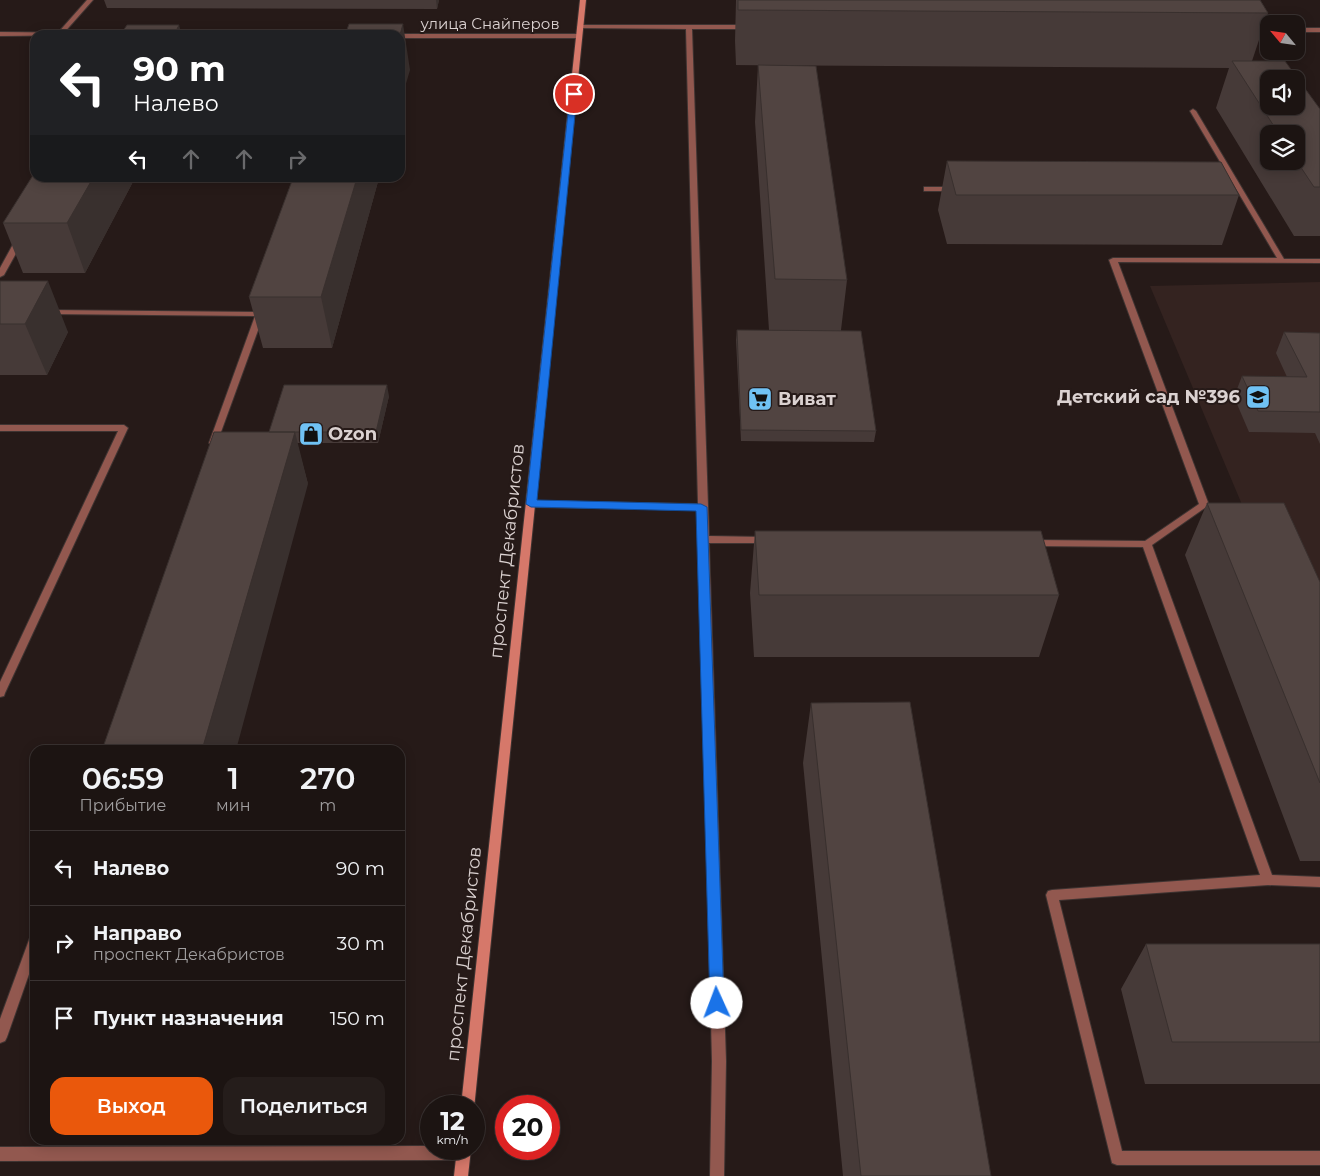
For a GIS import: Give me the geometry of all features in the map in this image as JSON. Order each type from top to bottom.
[{"type":"main road","name":"проспект Декабристов","points":[[469,1095],[583,0]]},
{"type":"main road","points":[[461,1176],[463,1160]]},
{"type":"street","points":[[63,30],[90,0]]},
{"type":"street","points":[[689,27],[701,507],[719,1062],[717,1176]]},
{"type":"street","name":"улица Снайперов","points":[[405,36],[580,32],[689,27],[758,28]]},
{"type":"street","points":[[1239,30],[1260,30]]},
{"type":"street","points":[[1305,30],[1320,30]]},
{"type":"street","points":[[0,34],[30,35]]},
{"type":"street","points":[[1192,111],[1282,261]]},
{"type":"street","points":[[927,189],[966,188]]},
{"type":"street","points":[[1228,188],[1238,188]]},
{"type":"street","points":[[0,276],[22,235]]},
{"type":"street","points":[[1018,543],[1147,544],[1204,505],[1113,260],[1320,261]]},
{"type":"street","points":[[40,312],[261,309],[210,454]]},
{"type":"street","points":[[0,428],[124,428],[0,693]]},
{"type":"street","points":[[531,504],[701,507]]},
{"type":"street","points":[[703,539],[772,540]]},
{"type":"street","points":[[1147,544],[1268,880]]},
{"type":"street","points":[[1320,882],[1268,880],[1052,896],[1117,1158],[1320,1158]]},
{"type":"street","points":[[0,1037],[30,954]]},
{"type":"street","points":[[0,1154],[420,1151]]},
{"type":"shaded area","name":"Детский сад №396","points":[[1320,282],[1320,594],[1243,507],[1150,286]]},
{"type":"building","points":[[738,0],[1260,0],[1268,13],[738,10]]},
{"type":"building","points":[[349,24],[403,24],[401,30],[347,30]]},
{"type":"building","points":[[127,25],[179,25],[176,30],[124,30]]},
{"type":"building","points":[[1232,61],[1285,61],[1292,70],[1260,70],[1260,104]]},
{"type":"building","points":[[758,65],[816,66],[847,280],[775,279]]},
{"type":"building","points":[[1305,88],[1320,109],[1320,187],[1314,187],[1303,170],[1305,170],[1305,125],[1273,125],[1267,115],[1305,115]]},
{"type":"building","points":[[947,161],[1221,162],[1239,195],[956,195]]},
{"type":"building","points":[[30,180],[30,182],[91,182],[67,223],[3,223]]},
{"type":"building","points":[[292,182],[356,182],[321,297],[249,297]]},
{"type":"building","points":[[0,281],[48,281],[25,324],[0,324]]},
{"type":"building","points":[[737,330],[861,331],[876,431],[741,430]]},
{"type":"building","points":[[1284,332],[1320,333],[1320,412],[1258,411],[1242,376],[1307,377]]},
{"type":"building","points":[[284,385],[387,385],[376,432],[269,432]]},
{"type":"building","points":[[214,432],[295,432],[203,745],[104,745]]},
{"type":"building","points":[[1207,503],[1284,503],[1320,582],[1320,783]]},
{"type":"building","points":[[755,531],[1041,531],[1059,595],[759,595]]},
{"type":"building","points":[[910,702],[991,1176],[861,1176],[811,703]]},
{"type":"building","points":[[1146,944],[1320,944],[1320,1042],[1172,1042]]},
{"type":"place","name":"Детский сад №396","points":[[1258,397]]},
{"type":"place","name":"Виват","points":[[760,399]]},
{"type":"place","name":"Ozon","points":[[311,434]]},
{"type":"route","points":[[574,94],[531,504],[701,507],[717,1003]]}]
